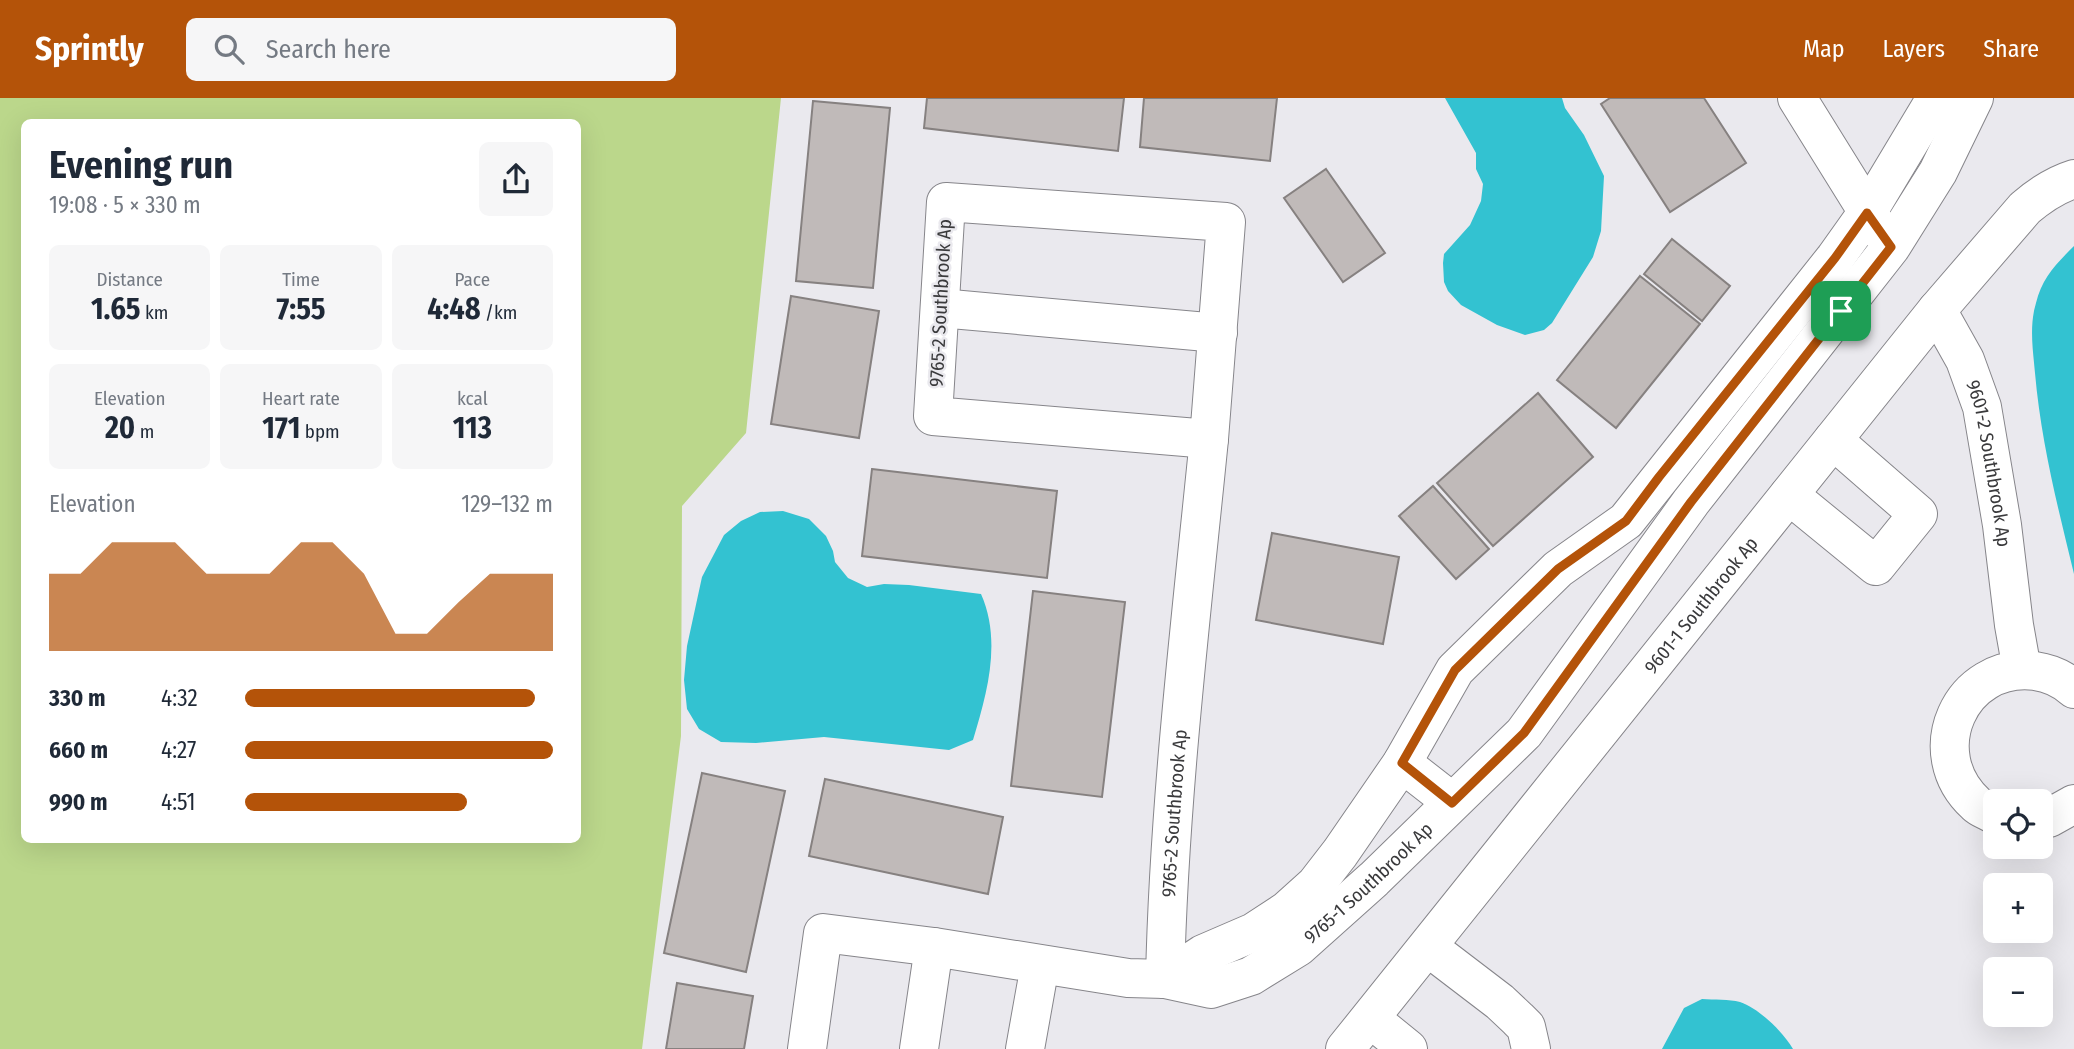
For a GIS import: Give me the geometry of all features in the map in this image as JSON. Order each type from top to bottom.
[{"type":"street","points":[[1797,98],[1867,213],[1891,247]]},
{"type":"street","points":[[1165,979],[1203,954],[1254,932],[1286,911],[1315,884],[1340,853],[1402,763],[1455,670],[1558,569],[1626,521],[1835,258],[1867,213],[1936,98]]},
{"type":"street","name":"9765-1 Southbrook Ap","points":[[807,1049],[824,933],[934,947],[1128,978],[1165,979],[1211,989],[1251,976],[1298,947],[1374,879],[1524,733],[1691,502],[1891,247],[1938,172],[1974,98]]},
{"type":"street","name":"9601-1 Southbrook Ap","points":[[1345,1049],[1937,310],[2025,208],[2038,196],[2074,179]]},
{"type":"street","name":"9765-2 Southbrook Ap","points":[[1165,979],[1167,911],[1181,718],[1209,439],[1226,222],[946,202],[933,416],[1209,439]]},
{"type":"street","points":[[940,308],[1218,334]]},
{"type":"street","name":"9601-2 Southbrook Ap","points":[[1937,310],[1965,360],[1982,408],[2002,525],[2022,670]]},
{"type":"street","points":[[1789,495],[1876,566],[1918,514],[1833,440]]},
{"type":"street","points":[[1983,809],[1960,786],[1950,761],[1950,735],[1957,710],[1974,689],[1996,675],[2022,670],[2046,673],[2074,689]]},
{"type":"street","points":[[1402,763],[1452,803]]},
{"type":"street","points":[[2053,816],[2074,804]]},
{"type":"street","points":[[919,1049],[934,947]]},
{"type":"street","points":[[1428,947],[1518,1019],[1526,1027],[1531,1049]]},
{"type":"street","points":[[1025,1049],[1040,965]]},
{"type":"street","points":[[1371,1019],[1408,1049]]},
{"type":"green space","points":[[0,98],[781,98],[746,433],[682,506],[681,736],[642,1049],[0,1049]]},
{"type":"water","points":[[1445,98],[1562,98],[1604,176],[1601,231],[1593,257],[1552,323],[1544,330],[1525,335],[1497,325],[1461,305],[1448,291],[1444,282],[1444,254],[1470,225],[1481,201],[1483,184],[1476,169],[1476,153]]},
{"type":"water","points":[[2074,246],[2074,574],[2041,424],[2032,329],[2042,286],[2056,265]]},
{"type":"water","points":[[783,511],[809,519],[826,536],[835,562],[848,578],[867,587],[884,584],[909,585],[981,594],[991,630],[991,649],[987,686],[973,740],[949,750],[824,737],[756,743],[721,742],[699,729],[687,709],[684,680],[687,646],[702,577],[724,535],[741,521],[760,512]]},
{"type":"water","points":[[1702,999],[1731,1000],[1748,1005],[1770,1022],[1793,1049],[1662,1049],[1684,1008]]},
{"type":"building","points":[[927,98],[1124,98],[1118,151],[924,128]]},
{"type":"building","points":[[1144,98],[1277,98],[1270,161],[1140,147]]},
{"type":"building","points":[[1610,98],[1704,98],[1746,163],[1670,212],[1601,104]]},
{"type":"building","points":[[813,101],[890,108],[873,288],[796,281]]},
{"type":"building","points":[[1326,169],[1385,253],[1343,282],[1284,198]]},
{"type":"building","points":[[1672,239],[1730,286],[1702,321],[1644,274]]},
{"type":"building","points":[[1640,276],[1700,324],[1616,428],[1557,380]]},
{"type":"building","points":[[791,296],[879,311],[859,438],[771,424]]},
{"type":"building","points":[[1538,393],[1593,457],[1493,546],[1437,483]]},
{"type":"building","points":[[872,469],[1057,491],[1047,578],[862,556]]},
{"type":"building","points":[[1433,486],[1489,549],[1456,579],[1399,516]]},
{"type":"building","points":[[1272,533],[1399,557],[1383,644],[1256,620]]},
{"type":"building","points":[[1033,591],[1125,602],[1102,797],[1011,786]]},
{"type":"building","points":[[702,773],[785,791],[746,972],[664,953]]},
{"type":"building","points":[[825,779],[1003,817],[988,894],[809,856]]},
{"type":"building","points":[[677,983],[753,996],[744,1049],[666,1049]]},
{"type":"route","points":[[1867,213],[1891,247],[1841,311],[1691,502],[1524,733],[1452,803],[1402,763],[1455,670],[1558,569],[1626,521],[1835,258],[1867,213]]}]
